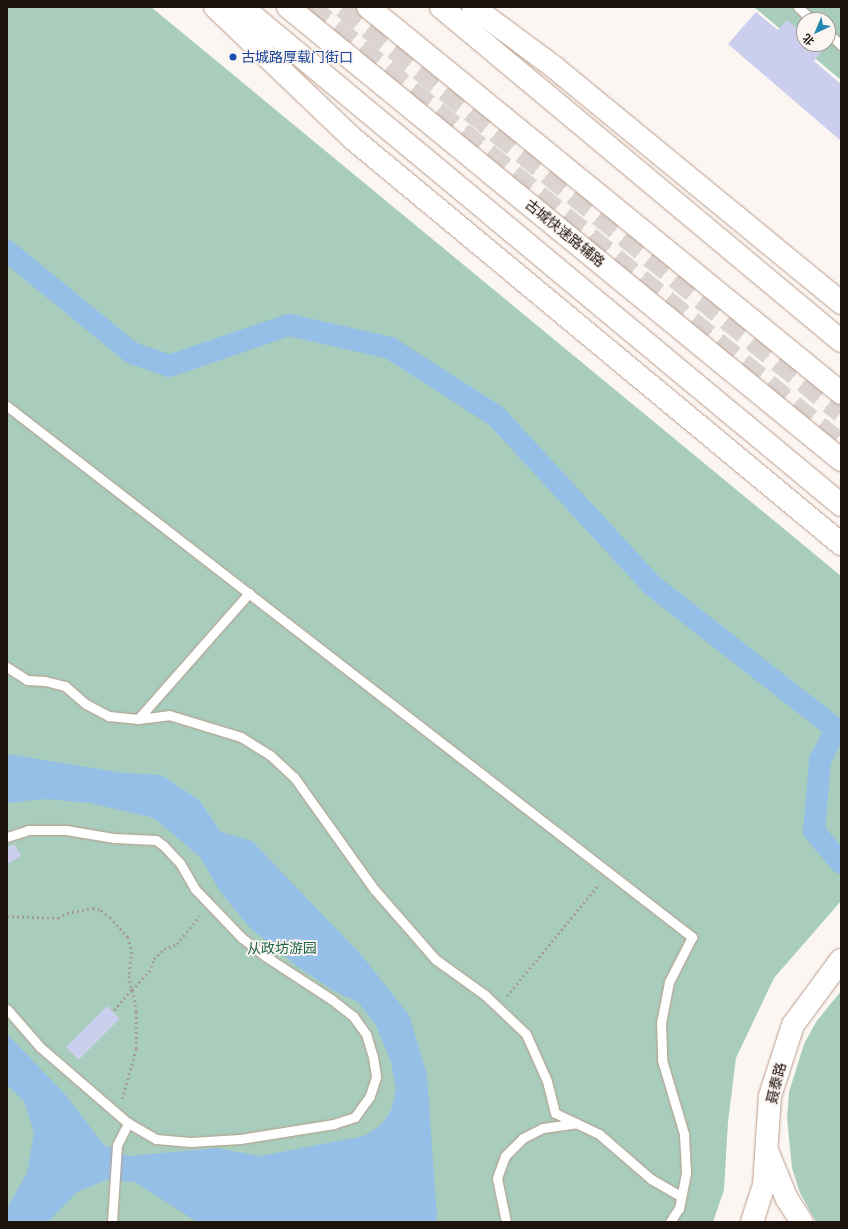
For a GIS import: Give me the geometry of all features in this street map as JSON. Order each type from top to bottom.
[{"type":"main road","points":[[214,7],[352,138],[841,544]]},
{"type":"main road","points":[[242,7],[841,505]]},
{"type":"main road","name":"古城快速路辅路","points":[[288,7],[841,460]]},
{"type":"main road","points":[[368,7],[841,393]]},
{"type":"main road","points":[[441,7],[841,341]]},
{"type":"main road","points":[[473,7],[554,67],[841,304]]},
{"type":"main road","name":"聂泰路","points":[[752,1222],[764,1184],[770,1096],[792,1025],[838,965]]},
{"type":"main road","points":[[766,1148],[787,1199],[802,1222]]},
{"type":"lane","points":[[7,406],[692,937],[669,982],[661,1023],[662,1060],[684,1134],[686,1173],[679,1208],[670,1222]]},
{"type":"lane","points":[[138,719],[249,593]]},
{"type":"lane","points":[[7,667],[27,680],[45,681],[65,686],[86,704],[109,716],[138,719],[170,714],[211,726],[241,737],[270,755],[294,777],[374,889],[436,959],[497,1007],[526,1034],[547,1081],[555,1113],[599,1134],[650,1180],[681,1196]]},
{"type":"lane","points":[[7,837],[28,830],[66,830],[114,838],[156,840],[180,863],[195,888],[207,903],[242,938],[265,956],[331,999],[353,1016],[366,1034],[373,1057],[376,1077],[370,1096],[355,1116],[334,1124],[240,1139],[190,1142],[156,1139],[128,1122],[40,1047],[7,1009]]},
{"type":"lane","points":[[112,1222],[112,1201],[117,1145],[128,1122]]},
{"type":"lane","points":[[506,1222],[497,1178],[505,1156],[523,1138],[543,1128],[577,1123]]},
{"type":"path","points":[[497,1007],[609,872]]},
{"type":"path","points":[[113,1012],[149,972],[154,959],[164,949],[177,944],[199,918],[207,903]]},
{"type":"path","points":[[7,916],[44,919],[58,918],[67,913],[93,908],[101,910],[128,937],[132,952],[129,976],[136,1012],[136,1049],[117,1113]]},
{"type":"green space","name":"从政坊游园","points":[[7,7],[151,7],[841,576],[841,901],[774,978],[736,1058],[728,1122],[724,1190],[713,1222],[7,1222]]},
{"type":"green space","points":[[754,7],[841,7],[841,80],[808,52],[836,52],[836,12],[796,12],[796,42]]},
{"type":"green space","points":[[841,991],[841,1222],[816,1222],[800,1193],[792,1168],[787,1118],[789,1092],[804,1044],[816,1022]]},
{"type":"water","points":[[7,754],[124,773],[161,775],[199,800],[221,832],[252,841],[363,957],[409,1015],[427,1075],[437,1218],[435,1222],[197,1222],[135,1182],[106,1180],[77,1192],[48,1222],[7,1222],[7,1208],[27,1173],[34,1133],[24,1101],[7,1085],[7,1034],[64,1093],[104,1145],[129,1156],[217,1148],[260,1156],[364,1136],[381,1125],[391,1111],[396,1090],[391,1062],[376,1025],[358,1002],[334,991],[298,967],[250,928],[220,891],[200,857],[154,818],[90,803],[46,799],[7,803]]},
{"type":"building","points":[[756,12],[778,30],[787,20],[796,28],[796,52],[821,52],[814,61],[841,84],[841,141],[728,44]]},
{"type":"building","points":[[14,844],[21,856],[7,864],[7,848]]},
{"type":"building","points":[[107,1006],[120,1019],[79,1060],[66,1047]]},
{"type":"waterway","points":[[7,251],[132,353],[169,366],[289,325],[390,348],[496,416],[653,586],[836,729],[820,760],[814,831],[841,863]]},
{"type":"tunnel","points":[[309,7],[841,445]]},
{"type":"tunnel","points":[[343,7],[841,412]]},
{"type":"place","name":"古城路厚载门街口","points":[[233,57]]}]
